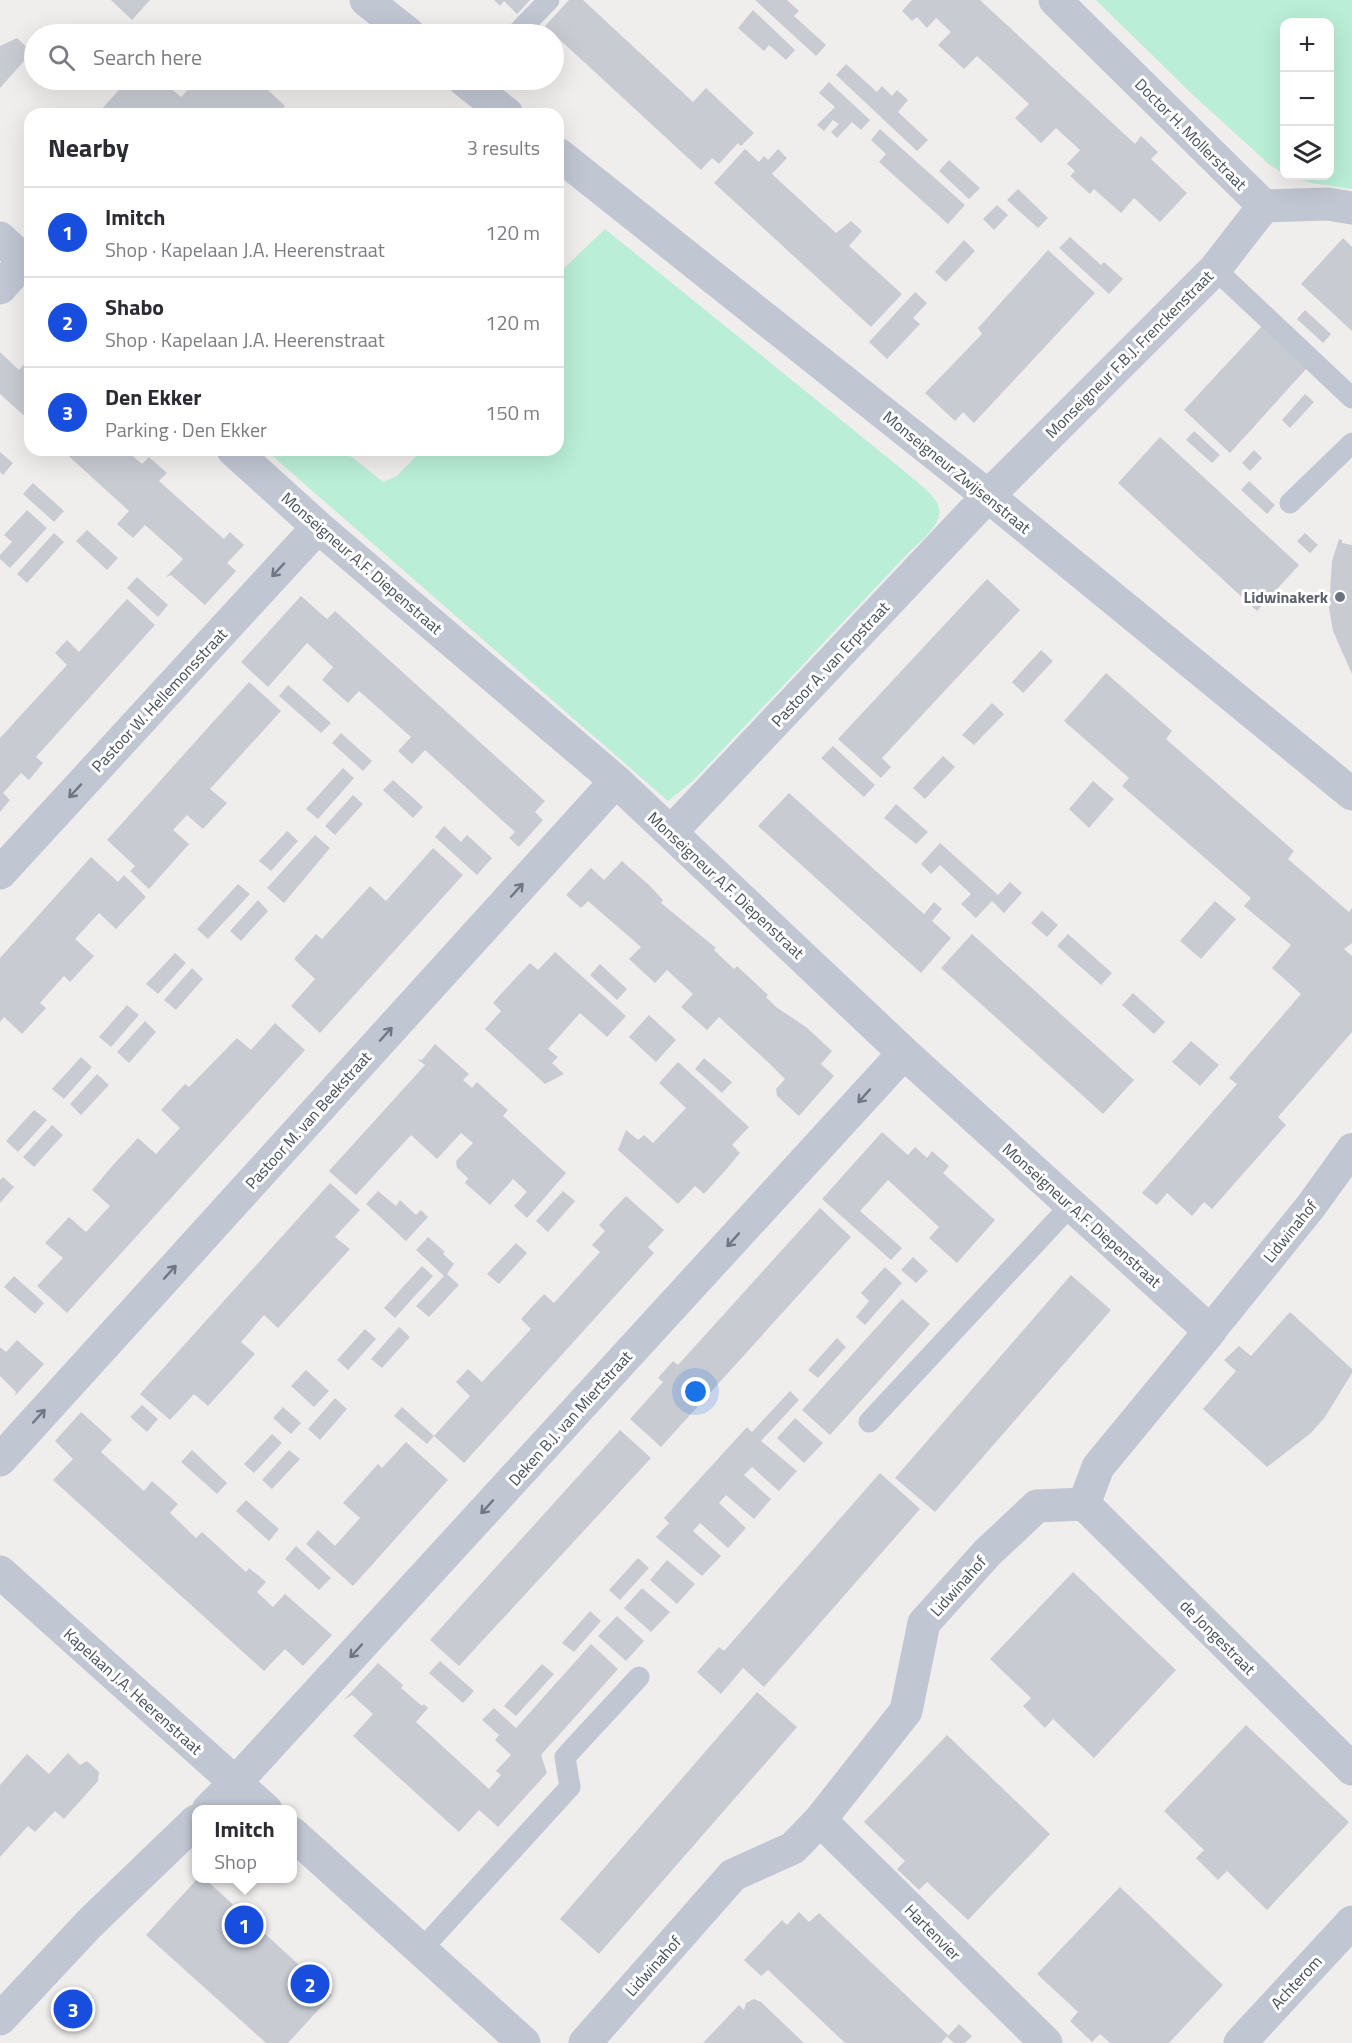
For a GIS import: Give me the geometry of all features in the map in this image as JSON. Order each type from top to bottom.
[{"type":"street","points":[[366,0],[396,24]]},
{"type":"street","name":"Doctor H. Mollerstraat","points":[[1055,0],[1264,206]]},
{"type":"street","points":[[479,90],[500,108]]},
{"type":"street","name":"Monseigneur Zwijsenstraat","points":[[564,159],[988,496],[1352,794]]},
{"type":"street","points":[[1264,206],[1328,204],[1352,207]]},
{"type":"street","name":"Monseigneur F.B.J. Frenckenstraat","points":[[988,496],[1215,269],[1264,206]]},
{"type":"street","points":[[0,238],[24,260]]},
{"type":"street","points":[[0,288],[24,266]]},
{"type":"street","name":"Monseigneur A.F. Diepenstraat","points":[[240,456],[318,527],[616,781],[904,1053],[1210,1331]]},
{"type":"street","name":"Pastoor A. van Erpstraat","points":[[671,832],[988,496]]},
{"type":"street","name":"Pastoor W. Hellemonsstraat","points":[[0,873],[318,527]]},
{"type":"street","name":"Pastoor M. van Beekstraat","points":[[0,1460],[616,781]]},
{"type":"street","name":"Deken B.J. van Miertstraat","points":[[212,1805],[236,1782],[904,1053]]},
{"type":"street","name":"Lidwinahof","points":[[585,2043],[733,1875],[793,1848],[820,1820],[906,1711],[924,1623],[987,1553],[1037,1506],[1084,1504],[1098,1467],[1311,1206],[1352,1149]]},
{"type":"street","name":"de Jongestraat","points":[[1084,1504],[1352,1769]]},
{"type":"street","name":"Kapelaan J.A. Heerenstraat","points":[[0,1572],[262,1805]]},
{"type":"street","name":"Hartenvier","points":[[820,1820],[1046,2043]]},
{"type":"street","points":[[0,2019],[90,1923],[192,1825]]},
{"type":"street","points":[[297,1838],[524,2043]]},
{"type":"street","name":"Achterom","points":[[1240,2043],[1352,1922]]},
{"type":"lane","points":[[526,24],[549,0]]},
{"type":"lane","points":[[1215,269],[1352,398]]},
{"type":"lane","points":[[1290,503],[1352,443]]},
{"type":"lane","points":[[869,1422],[1071,1205]]},
{"type":"lane","points":[[421,1950],[570,1787],[565,1757],[639,1677]]},
{"type":"green space","points":[[1096,0],[1352,0],[1352,189],[1301,180],[1334,180],[1334,18],[1280,18],[1280,171],[1193,95]]},
{"type":"green space","points":[[605,229],[898,466],[924,488],[938,505],[939,514],[926,536],[694,780],[668,801],[272,456],[350,456],[383,482],[397,476],[416,456],[564,456],[564,268]]},
{"type":"building","points":[[111,0],[150,0],[132,20]]},
{"type":"building","points":[[494,0],[530,0],[517,14],[504,1],[500,6]]},
{"type":"building","points":[[569,0],[583,0],[693,102],[706,88],[754,133],[741,146],[738,143],[719,164],[712,158],[701,170],[564,44],[564,24],[547,24]]},
{"type":"building","points":[[755,0],[787,0],[799,11],[794,16],[826,45],[816,56]]},
{"type":"building","points":[[912,0],[980,0],[1135,144],[1141,136],[1158,152],[1151,159],[1187,193],[1160,222],[1134,198],[1121,213],[1094,189],[1090,194],[1070,176],[1075,171],[1067,164],[1080,150],[1056,128],[1041,143],[1015,118],[1029,104],[977,56],[964,69],[938,45],[951,32],[936,18],[927,28],[917,17],[912,21],[902,11]]},
{"type":"building","points":[[753,10],[795,50],[786,60],[769,45],[764,51],[738,28]]},
{"type":"building","points":[[17,38],[24,45],[24,61],[0,88],[0,46]]},
{"type":"building","points":[[846,64],[877,92],[882,86],[892,96],[897,90],[908,100],[898,112],[928,140],[917,151],[836,75]]},
{"type":"building","points":[[829,82],[870,120],[861,130],[852,122],[837,138],[831,132],[839,124],[833,120],[824,131],[817,125],[835,107],[819,93]]},
{"type":"building","points":[[119,90],[173,90],[181,97],[188,90],[268,90],[285,106],[283,108],[102,108]]},
{"type":"building","points":[[880,129],[965,205],[948,224],[879,162],[886,154],[871,140]]},
{"type":"building","points":[[745,149],[759,162],[764,156],[768,160],[778,149],[787,158],[772,174],[836,233],[851,221],[862,231],[849,246],[902,294],[871,327],[714,183]]},
{"type":"building","points":[[949,160],[980,188],[969,199],[939,171]]},
{"type":"building","points":[[1018,189],[1048,218],[1038,228],[1007,200]]},
{"type":"building","points":[[997,205],[1008,215],[994,230],[983,219]]},
{"type":"building","points":[[1070,237],[1101,265],[1104,262],[1123,279],[1109,294],[1059,248]]},
{"type":"building","points":[[1343,238],[1352,247],[1352,331],[1301,284]]},
{"type":"building","points":[[964,240],[975,251],[946,282],[935,272]]},
{"type":"building","points":[[1048,250],[1095,293],[974,423],[963,412],[955,421],[925,393],[982,334],[978,328]]},
{"type":"building","points":[[915,292],[927,303],[913,318],[920,324],[887,359],[869,342]]},
{"type":"building","points":[[1305,310],[1331,334],[1323,343],[1297,319]]},
{"type":"building","points":[[1262,326],[1307,368],[1230,453],[1184,410]]},
{"type":"building","points":[[0,352],[19,370],[24,364],[24,416],[0,394]]},
{"type":"building","points":[[1305,394],[1314,402],[1290,428],[1282,420]]},
{"type":"building","points":[[1194,431],[1220,455],[1212,463],[1186,440]]},
{"type":"building","points":[[1160,437],[1299,565],[1257,611],[1118,483]]},
{"type":"building","points":[[1254,450],[1262,458],[1250,471],[1242,463]]},
{"type":"building","points":[[0,452],[13,463],[3,475],[0,472]]},
{"type":"building","points":[[69,456],[133,456],[142,464],[149,457],[167,473],[159,481],[224,539],[230,532],[244,545],[227,563],[236,571],[205,605],[171,575],[166,577],[183,559],[145,525],[133,538],[117,524],[129,511]]},
{"type":"building","points":[[1249,481],[1275,505],[1267,514],[1241,490]]},
{"type":"building","points":[[33,483],[64,511],[54,522],[23,494]]},
{"type":"building","points":[[27,510],[47,528],[10,568],[0,559],[0,555],[12,542],[4,535]]},
{"type":"building","points":[[87,530],[118,558],[107,570],[76,541]]},
{"type":"building","points":[[54,533],[64,542],[27,583],[17,574]]},
{"type":"building","points":[[1305,533],[1318,545],[1310,553],[1297,541]]},
{"type":"building","name":"Lidwinakerk","points":[[1339,539],[1342,543],[1352,545],[1352,674],[1333,631],[1329,608],[1332,561]]},
{"type":"building","points":[[137,577],[168,605],[158,617],[127,588]]},
{"type":"building","points":[[987,579],[1020,610],[882,758],[891,767],[881,778],[838,739]]},
{"type":"building","points":[[301,596],[327,619],[335,611],[545,801],[535,812],[543,820],[519,847],[509,838],[515,832],[425,750],[412,764],[398,751],[411,737],[359,691],[348,703],[322,680],[333,667],[307,643],[268,687],[241,662]]},
{"type":"building","points":[[127,599],[155,625],[36,757],[43,763],[29,780],[21,773],[3,793],[10,800],[0,812],[0,738],[67,665],[55,653],[67,640],[79,652]]},
{"type":"building","points":[[1041,650],[1053,661],[1023,693],[1012,682]]},
{"type":"building","points":[[1106,673],[1172,731],[1166,739],[1294,851],[1288,859],[1349,912],[1352,908],[1352,943],[1344,949],[1352,956],[1352,1032],[1278,1117],[1286,1125],[1212,1209],[1204,1202],[1192,1216],[1167,1193],[1157,1205],[1142,1193],[1237,1084],[1229,1078],[1301,994],[1272,968],[1291,945],[1244,906],[1251,898],[1122,786],[1129,778],[1064,721]]},
{"type":"building","points":[[249,682],[281,711],[210,789],[227,803],[203,829],[187,815],[173,830],[189,844],[149,889],[130,871],[135,866],[107,840]]},
{"type":"building","points":[[288,685],[331,723],[321,733],[279,696]]},
{"type":"building","points":[[992,703],[1004,714],[974,745],[962,735]]},
{"type":"building","points":[[341,733],[372,761],[363,771],[332,743]]},
{"type":"building","points":[[833,746],[875,785],[864,797],[821,758]]},
{"type":"building","points":[[943,756],[955,767],[925,799],[913,788]]},
{"type":"building","points":[[343,768],[354,778],[318,819],[306,809]]},
{"type":"building","points":[[393,780],[423,807],[413,818],[383,790]]},
{"type":"building","points":[[1093,781],[1114,799],[1089,828],[1069,809]]},
{"type":"building","points":[[789,793],[924,914],[934,902],[942,909],[932,921],[951,938],[921,973],[758,826]]},
{"type":"building","points":[[353,795],[363,804],[335,835],[325,826]]},
{"type":"building","points":[[896,804],[928,832],[916,844],[884,818]]},
{"type":"building","points":[[444,826],[461,842],[467,835],[492,858],[477,875],[435,837]]},
{"type":"building","points":[[287,831],[298,841],[271,871],[259,861]]},
{"type":"building","points":[[315,835],[330,848],[284,903],[267,888]]},
{"type":"building","points":[[940,843],[998,895],[1010,882],[1022,893],[1004,913],[992,901],[976,918],[961,904],[971,894],[940,865],[931,874],[921,864]]},
{"type":"building","points":[[433,848],[463,875],[320,1033],[291,1006],[315,979],[294,959],[316,934],[322,939],[370,886],[386,901]]},
{"type":"building","points":[[91,857],[118,882],[124,875],[146,897],[116,929],[99,913],[75,939],[94,956],[70,982],[64,976],[40,1003],[46,1008],[22,1034],[4,1017],[0,1022],[0,958]]},
{"type":"building","points":[[622,861],[663,900],[661,903],[716,948],[714,950],[734,969],[737,966],[768,995],[766,997],[776,1007],[806,1027],[832,1051],[821,1064],[834,1076],[799,1116],[777,1096],[776,1089],[785,1079],[770,1064],[719,1017],[707,1030],[681,1007],[693,994],[667,970],[655,983],[629,959],[641,947],[588,901],[581,908],[566,895],[591,868],[604,880]]},
{"type":"building","points":[[238,884],[250,894],[208,939],[197,929]]},
{"type":"building","points":[[258,900],[268,911],[241,941],[230,931]]},
{"type":"building","points":[[1215,901],[1236,919],[1201,959],[1180,941]]},
{"type":"building","points":[[1042,911],[1058,925],[1047,937],[1031,923]]},
{"type":"building","points":[[972,934],[1134,1080],[1103,1114],[941,968]]},
{"type":"building","points":[[1068,934],[1112,973],[1101,985],[1057,946]]},
{"type":"building","points":[[555,952],[626,1016],[607,1037],[580,1013],[548,1049],[558,1057],[552,1063],[564,1074],[545,1084],[485,1029],[501,1011],[493,1003],[511,983],[530,963],[538,970]]},
{"type":"building","points":[[175,953],[186,963],[158,994],[146,984]]},
{"type":"building","points":[[600,964],[627,989],[617,1000],[590,975]]},
{"type":"building","points":[[192,968],[203,979],[176,1010],[164,1000]]},
{"type":"building","points":[[1133,993],[1165,1022],[1154,1034],[1122,1005]]},
{"type":"building","points":[[127,1005],[139,1015],[111,1047],[99,1037]]},
{"type":"building","points":[[649,1015],[676,1040],[656,1062],[629,1037]]},
{"type":"building","points":[[145,1021],[156,1032],[129,1063],[117,1052]]},
{"type":"building","points":[[275,1023],[305,1050],[67,1313],[37,1286],[63,1258],[45,1243],[69,1217],[86,1232],[110,1206],[92,1190],[114,1164],[138,1138],[156,1154],[180,1128],[161,1110],[185,1084],[189,1087],[237,1038],[251,1050]]},
{"type":"building","points":[[1191,1041],[1219,1065],[1200,1086],[1172,1062]]},
{"type":"building","points":[[435,1044],[469,1074],[463,1080],[472,1088],[477,1082],[508,1110],[503,1116],[566,1173],[527,1218],[514,1206],[527,1192],[513,1179],[490,1205],[465,1183],[468,1178],[457,1168],[456,1161],[473,1143],[461,1133],[437,1159],[411,1135],[356,1195],[329,1171],[425,1065],[417,1059],[422,1060]]},
{"type":"building","points":[[81,1057],[92,1067],[64,1099],[52,1089]]},
{"type":"building","points":[[704,1058],[732,1082],[722,1093],[695,1069]]},
{"type":"building","points":[[678,1062],[749,1127],[732,1145],[740,1153],[704,1194],[695,1186],[678,1204],[618,1150],[626,1130],[638,1140],[644,1135],[653,1143],[686,1108],[659,1083]]},
{"type":"building","points":[[97,1074],[109,1085],[81,1115],[70,1104]]},
{"type":"building","points":[[34,1110],[47,1120],[18,1152],[6,1141]]},
{"type":"building","points":[[52,1125],[63,1135],[34,1167],[23,1157]]},
{"type":"building","points":[[882,1132],[908,1155],[915,1147],[927,1158],[932,1151],[949,1166],[943,1173],[995,1220],[957,1263],[929,1238],[939,1227],[888,1180],[860,1211],[902,1248],[891,1260],[822,1199]]},
{"type":"building","points":[[3,1177],[14,1187],[0,1203],[0,1180]]},
{"type":"building","points":[[330,1183],[360,1210],[335,1237],[350,1249],[278,1328],[264,1315],[241,1342],[255,1354],[208,1406],[194,1394],[170,1420],[140,1394]]},
{"type":"building","points":[[378,1191],[396,1206],[400,1200],[416,1215],[421,1210],[428,1217],[406,1241],[366,1204]]},
{"type":"building","points":[[563,1191],[575,1201],[548,1232],[536,1221]]},
{"type":"building","points":[[626,1196],[664,1230],[648,1247],[654,1253],[464,1463],[434,1436],[470,1396],[456,1382],[468,1369],[482,1382],[531,1329],[521,1319],[544,1294],[554,1303],[600,1252],[592,1245],[605,1231],[599,1225]]},
{"type":"building","points":[[820,1208],[851,1237],[661,1447],[630,1419],[663,1382],[658,1378],[673,1361],[678,1365]]},
{"type":"building","points":[[428,1237],[445,1252],[443,1254],[454,1264],[447,1274],[459,1285],[429,1317],[416,1306],[444,1276],[416,1250]]},
{"type":"building","points":[[516,1243],[527,1253],[499,1284],[487,1274]]},
{"type":"building","points":[[913,1257],[928,1271],[916,1283],[901,1270]]},
{"type":"building","points":[[422,1266],[433,1276],[395,1318],[384,1308]]},
{"type":"building","points":[[885,1267],[902,1283],[865,1325],[856,1317],[869,1301],[861,1293]]},
{"type":"building","points":[[1071,1275],[1111,1310],[935,1512],[895,1478]]},
{"type":"building","points":[[14,1276],[44,1303],[35,1314],[4,1287]]},
{"type":"building","points":[[902,1299],[930,1324],[830,1435],[802,1410]]},
{"type":"building","points":[[1290,1312],[1352,1369],[1352,1373],[1325,1417],[1311,1433],[1267,1467],[1203,1409],[1236,1371],[1224,1360],[1239,1346],[1251,1356]]},
{"type":"building","points":[[399,1327],[410,1337],[382,1368],[371,1359]]},
{"type":"building","points":[[365,1329],[376,1339],[348,1370],[337,1360]]},
{"type":"building","points":[[837,1338],[846,1347],[818,1378],[808,1370]]},
{"type":"building","points":[[17,1340],[44,1364],[15,1396],[16,1392],[0,1376],[0,1347],[6,1352]]},
{"type":"building","points":[[306,1370],[329,1391],[314,1407],[291,1386]]},
{"type":"building","points":[[790,1391],[799,1400],[761,1441],[797,1471],[779,1491],[752,1467],[744,1475],[771,1499],[754,1519],[726,1495],[719,1503],[746,1528],[728,1548],[700,1523],[693,1531],[721,1556],[702,1576],[656,1537],[669,1523],[664,1518],[747,1427],[752,1432]]},
{"type":"building","points":[[335,1398],[347,1409],[320,1440],[308,1429]]},
{"type":"building","points":[[142,1405],[158,1419],[147,1432],[130,1417]]},
{"type":"building","points":[[283,1407],[301,1423],[291,1434],[273,1418]]},
{"type":"building","points":[[402,1407],[434,1436],[427,1444],[394,1416]]},
{"type":"building","points":[[81,1412],[112,1440],[101,1452],[144,1491],[152,1481],[178,1504],[170,1513],[196,1538],[202,1532],[246,1572],[249,1568],[266,1582],[257,1592],[273,1607],[285,1594],[332,1635],[303,1666],[285,1649],[264,1671],[53,1480],[73,1459],[55,1441]]},
{"type":"building","points":[[795,1418],[823,1443],[804,1463],[777,1438]]},
{"type":"building","points":[[620,1430],[651,1458],[459,1666],[430,1640]]},
{"type":"building","points":[[272,1434],[282,1443],[254,1473],[244,1464]]},
{"type":"building","points":[[406,1442],[448,1480],[353,1586],[306,1544],[318,1530],[335,1546],[360,1518],[343,1503],[378,1464],[382,1468]]},
{"type":"building","points":[[192,1450],[227,1483],[217,1494],[181,1462]]},
{"type":"building","points":[[289,1450],[300,1459],[272,1489],[262,1480]]},
{"type":"building","points":[[880,1473],[920,1509],[764,1687],[743,1668],[721,1694],[697,1672],[719,1647],[724,1651]]},
{"type":"building","points":[[246,1500],[279,1529],[269,1541],[236,1511]]},
{"type":"building","points":[[296,1546],[331,1578],[319,1590],[285,1559]]},
{"type":"building","points":[[638,1558],[649,1568],[620,1600],[609,1590]]},
{"type":"building","points":[[667,1560],[695,1584],[677,1604],[650,1580]]},
{"type":"building","points":[[1073,1572],[1176,1670],[1094,1758],[1053,1719],[1045,1728],[1023,1706],[1031,1698],[990,1659]]},
{"type":"building","points":[[642,1588],[670,1612],[651,1632],[624,1608]]},
{"type":"building","points":[[590,1611],[601,1621],[574,1652],[562,1643]]},
{"type":"building","points":[[617,1616],[644,1641],[626,1661],[598,1636]]},
{"type":"building","points":[[591,1644],[618,1669],[541,1755],[547,1773],[498,1827],[479,1810],[459,1832],[353,1736],[373,1714],[352,1695],[344,1700],[378,1663],[403,1685],[401,1688],[422,1706],[424,1704],[428,1708],[416,1722],[489,1789],[501,1775],[496,1771],[511,1755],[495,1740],[499,1735],[482,1720],[494,1708],[516,1728]]},
{"type":"building","points":[[440,1661],[474,1691],[463,1703],[429,1673]]},
{"type":"building","points":[[542,1664],[554,1674],[516,1716],[504,1706]]},
{"type":"building","points":[[757,1692],[797,1727],[599,1954],[560,1919]]},
{"type":"building","points":[[1246,1725],[1349,1822],[1267,1910],[1227,1871],[1218,1880],[1196,1858],[1204,1850],[1164,1811]]},
{"type":"building","points":[[947,1735],[1050,1834],[968,1920],[927,1882],[919,1890],[897,1869],[905,1861],[864,1822]]},
{"type":"building","points":[[68,1753],[80,1765],[87,1761],[99,1772],[98,1781],[64,1819],[55,1811],[35,1832],[28,1826],[0,1857],[0,1785],[27,1754],[49,1774]]},
{"type":"building","points":[[193,1883],[209,1883],[332,1995],[288,2043],[266,2043],[146,1935]]},
{"type":"building","points":[[1120,1887],[1223,1985],[1169,2043],[1110,2043],[1100,2034],[1092,2042],[1070,2021],[1078,2012],[1037,1974]]},
{"type":"building","points":[[799,1912],[809,1922],[819,1913],[948,2035],[941,2043],[845,2043],[768,1970],[761,1976],[744,1960],[782,1920],[787,1925]]},
{"type":"building","points":[[754,1999],[761,2002],[804,2043],[703,2043],[739,2005],[744,2010],[746,2003]]},
{"type":"building","points":[[959,2024],[972,2036],[965,2043],[954,2043],[947,2037]]},
{"type":"place","name":"Lidwinakerk","points":[[1340,597]]},
{"type":"place","name":"Imitch","points":[[244,1925]]},
{"type":"place","name":"Shabo","points":[[310,1984]]},
{"type":"place","name":"Den Ekker","points":[[73,2009]]}]
